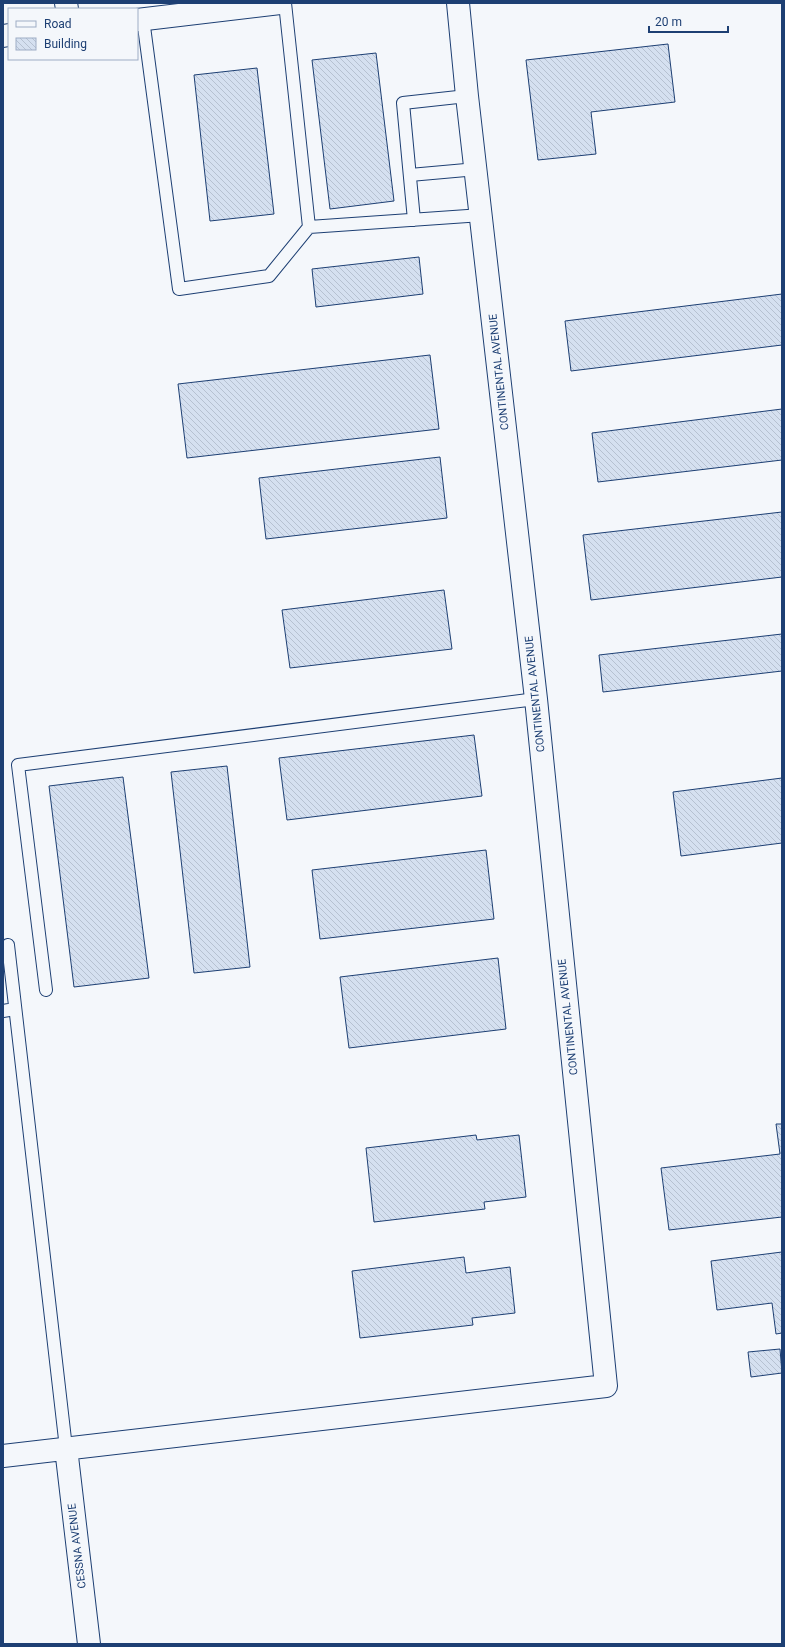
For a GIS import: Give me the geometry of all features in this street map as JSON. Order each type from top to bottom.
[{"type":"street","points":[[140,20],[280,3]]},
{"type":"street","name":"CONTINENTAL AVENUE","points":[[66,1448],[606,1386],[536,699],[477,169],[467,96],[458,3]]},
{"type":"street","points":[[3,1456],[66,1448]]},
{"type":"street","name":"CESSNA AVENUE","points":[[66,1448],[89,1644]]},
{"type":"lane","points":[[140,20],[179,289],[269,276],[309,227],[285,3]]},
{"type":"lane","points":[[414,220],[403,103],[467,96]]},
{"type":"lane","points":[[410,175],[477,169]]},
{"type":"lane","points":[[309,227],[482,215]]},
{"type":"lane","points":[[46,990],[18,765],[536,699]]},
{"type":"lane","points":[[8,945],[66,1448]]},
{"type":"lane","points":[[3,1011],[15,1009]]},
{"type":"building","points":[[668,44],[675,102],[591,112],[596,154],[538,160],[526,60]]},
{"type":"building","points":[[376,53],[394,201],[330,209],[312,60]]},
{"type":"building","points":[[257,68],[274,214],[210,221],[194,75]]},
{"type":"building","points":[[419,257],[423,294],[316,307],[312,269]]},
{"type":"building","points":[[782,294],[782,345],[571,371],[565,321]]},
{"type":"building","points":[[430,355],[439,429],[187,458],[178,384]]},
{"type":"building","points":[[782,409],[782,460],[598,482],[592,433]]},
{"type":"building","points":[[440,457],[447,518],[266,539],[259,478]]},
{"type":"building","points":[[782,512],[782,577],[591,600],[583,535]]},
{"type":"building","points":[[444,590],[452,649],[290,668],[282,610]]},
{"type":"building","points":[[782,634],[782,671],[603,692],[599,655]]},
{"type":"building","points":[[474,735],[482,796],[287,820],[279,758]]},
{"type":"building","points":[[227,766],[250,967],[194,973],[171,772]]},
{"type":"building","points":[[123,777],[149,978],[74,987],[49,786]]},
{"type":"building","points":[[782,778],[782,843],[681,856],[673,792]]},
{"type":"building","points":[[486,850],[494,919],[320,939],[312,870]]},
{"type":"building","points":[[498,958],[506,1029],[349,1048],[340,977]]},
{"type":"building","points":[[776,1124],[782,1124],[782,1217],[669,1230],[661,1168],[780,1154]]},
{"type":"building","points":[[476,1135],[477,1140],[519,1135],[526,1197],[484,1202],[485,1209],[374,1222],[366,1148]]},
{"type":"building","points":[[782,1252],[782,1333],[776,1334],[772,1303],[717,1310],[711,1261]]},
{"type":"building","points":[[464,1257],[466,1273],[510,1267],[515,1313],[472,1318],[473,1325],[360,1338],[352,1271]]},
{"type":"building","points":[[780,1349],[782,1373],[751,1377],[748,1352]]}]
